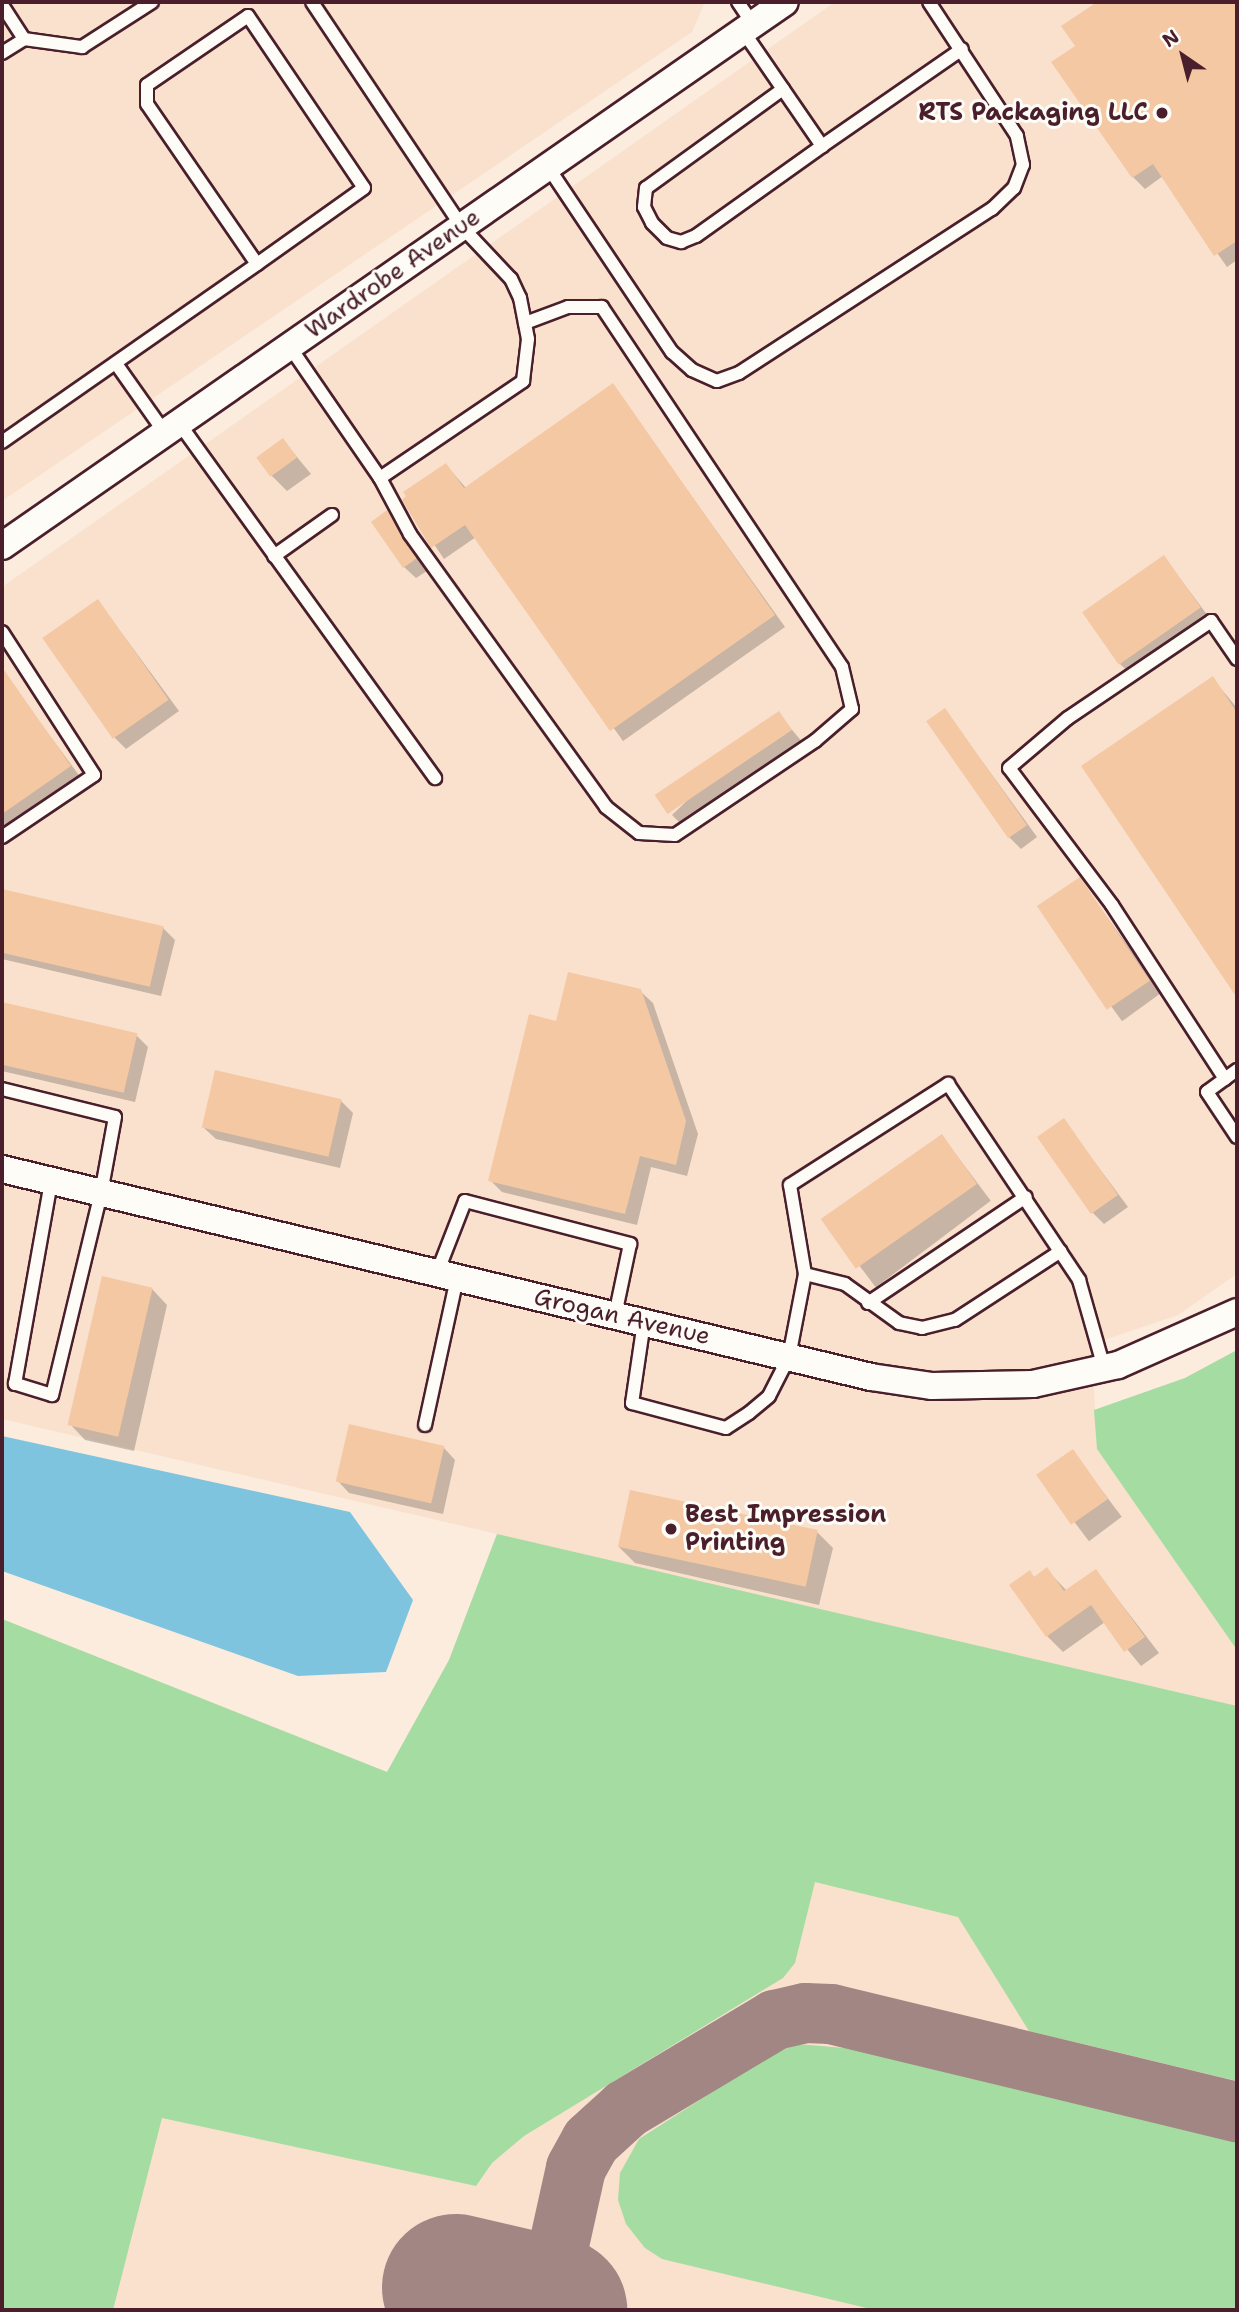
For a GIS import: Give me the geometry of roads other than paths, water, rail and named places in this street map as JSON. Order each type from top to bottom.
[{"type":"street","name":"Wardrobe Avenue","points":[[2,547],[785,2]]},
{"type":"street","name":"Grogan Avenue","points":[[2,1170],[789,1357],[932,1386],[1033,1384],[1104,1368],[1160,1349],[1237,1312]]},
{"type":"lane","points":[[2,54],[24,38],[82,47],[152,2]]},
{"type":"lane","points":[[312,2],[462,227],[511,279],[528,340],[523,381],[380,478]]},
{"type":"lane","points":[[738,2],[748,27],[783,89],[822,146]]},
{"type":"lane","points":[[548,167],[672,352],[692,370],[717,381],[762,359],[992,209],[1014,188],[1023,164],[1017,136],[988,87],[929,2]]},
{"type":"lane","points":[[2,5],[24,38]]},
{"type":"lane","points":[[2,442],[117,365],[364,188],[248,16],[147,85],[147,104],[257,264]]},
{"type":"lane","points":[[783,89],[646,188],[644,206],[652,223],[667,238],[681,242],[696,236],[962,49]]},
{"type":"lane","points":[[290,346],[380,478],[410,534],[606,807],[639,833],[675,835],[815,741],[852,709],[842,667],[602,307],[568,307],[525,323]]},
{"type":"lane","points":[[117,365],[172,428],[274,556],[435,778]]},
{"type":"lane","points":[[274,556],[332,515]]},
{"type":"lane","points":[[1225,1079],[1112,905],[1009,768],[1068,718],[1211,621],[1237,659]]},
{"type":"lane","points":[[2,632],[94,775],[2,837]]},
{"type":"lane","points":[[1237,1070],[1207,1092],[1237,1137]]},
{"type":"lane","points":[[644,1322],[632,1403],[726,1429],[769,1396],[789,1357],[805,1274],[790,1185],[948,1084],[1079,1280],[1104,1368]]},
{"type":"lane","points":[[2,1089],[115,1117],[101,1193],[52,1395],[15,1384],[51,1181]]},
{"type":"lane","points":[[868,1303],[1026,1197]]},
{"type":"lane","points":[[425,1425],[447,1275],[465,1201],[629,1244],[615,1315]]},
{"type":"lane","points":[[805,1274],[845,1284],[868,1303],[911,1326],[922,1328],[955,1320],[1061,1251]]},
{"type":"water","points":[[2,1436],[350,1512],[413,1600],[386,1672],[298,1676],[2,1571]]},
{"type":"place","name":"RTS Packaging LLC","points":[[1162,113]]},
{"type":"place","name":"Best Impression Printing","points":[[671,1529]]}]
